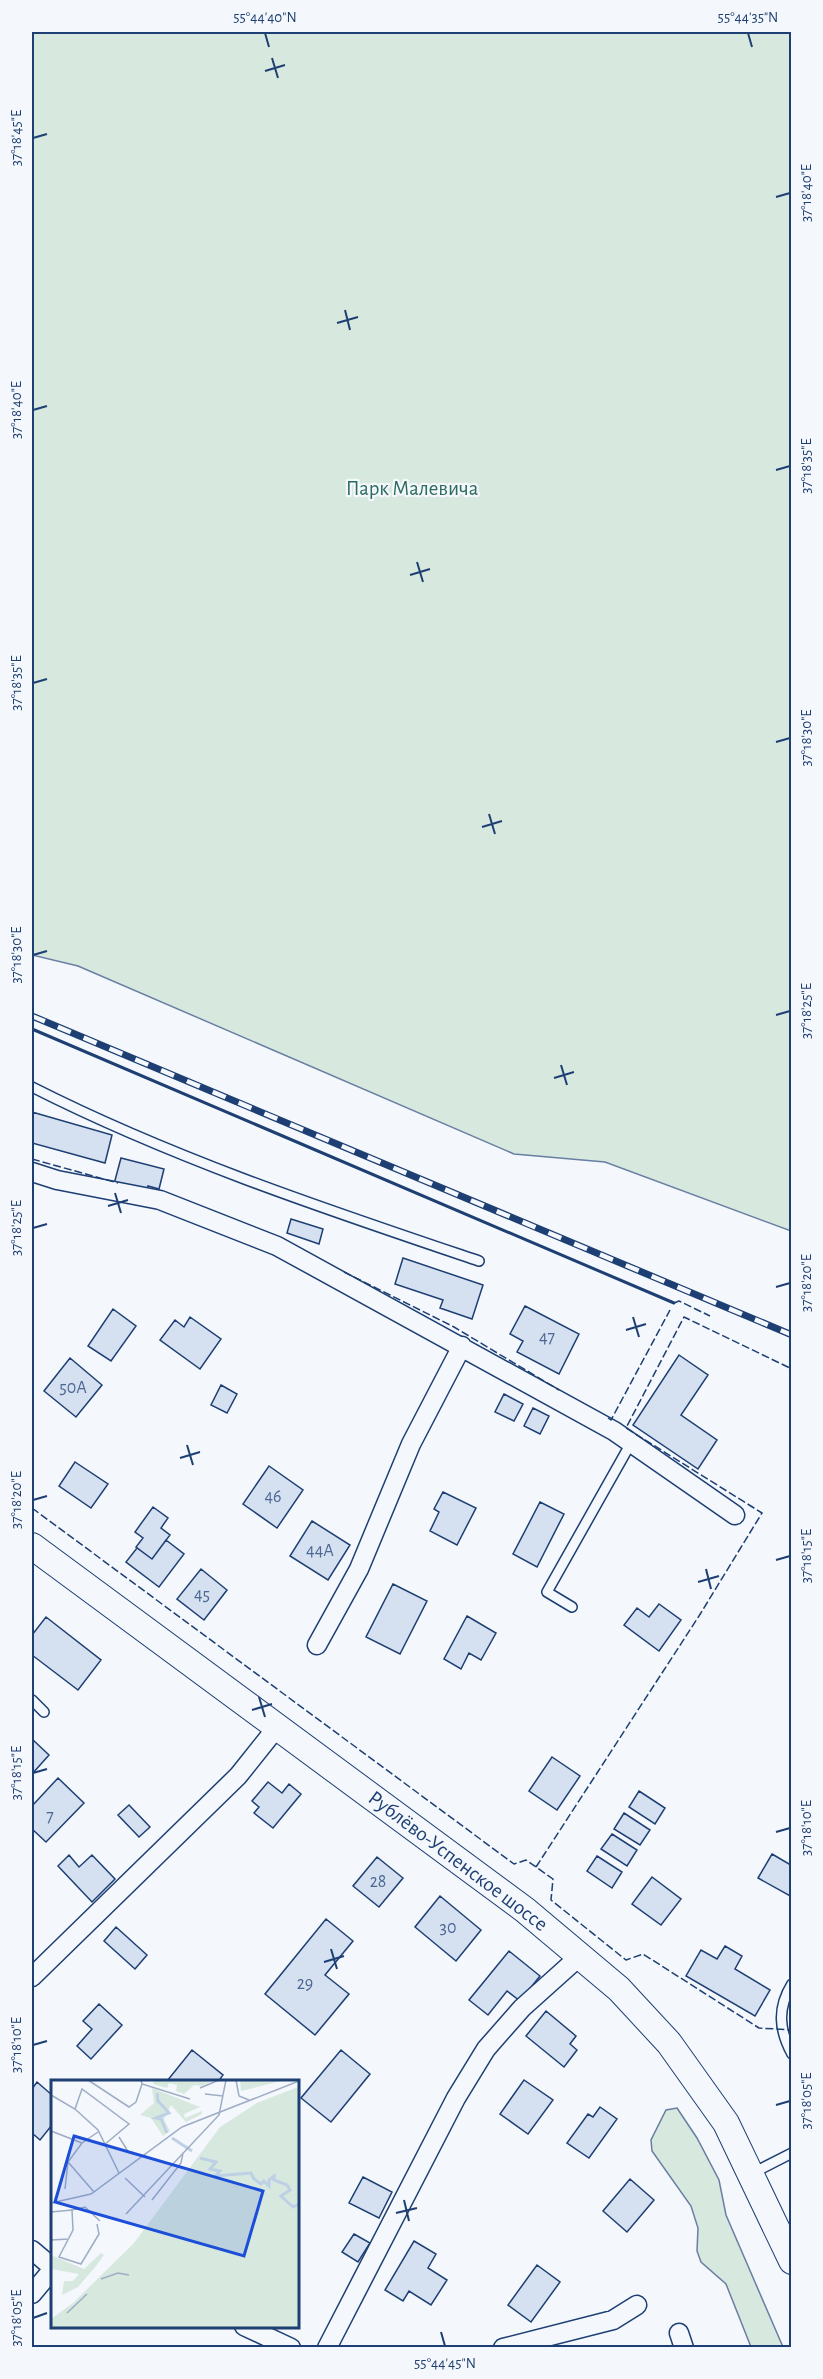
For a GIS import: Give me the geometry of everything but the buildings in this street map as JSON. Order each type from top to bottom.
[{"type":"main road","name":"Рублёво-Успенское шоссе","points":[[32,1546],[279,1726],[525,1910],[619,1989],[691,2070],[726,2123],[792,2261]]},
{"type":"street","points":[[32,1172],[57,1180],[160,1200],[277,1246],[462,1346],[631,1443],[735,1515]]},
{"type":"street","points":[[317,1645],[359,1569],[411,1444],[462,1346]]},
{"type":"street","points":[[32,1977],[238,1776],[279,1726]]},
{"type":"street","points":[[327,2348],[456,2098],[486,2049],[522,2008],[580,1956]]},
{"type":"street","points":[[32,2250],[51,2268]]},
{"type":"street","points":[[32,2294],[51,2270]]},
{"type":"street","points":[[503,2348],[613,2320],[637,2305]]},
{"type":"street","points":[[248,2328],[291,2348]]},
{"type":"lane","points":[[32,1087],[85,1114],[311,1204],[479,1261]]},
{"type":"lane","points":[[572,1607],[547,1592],[631,1443]]},
{"type":"lane","points":[[32,1701],[45,1712]]},
{"type":"lane","points":[[792,1984],[781,2013],[780,2029],[792,2054]]},
{"type":"lane","points":[[752,2174],[792,2153]]},
{"type":"green space","name":"Парк Малевича","points":[[32,32],[791,32],[791,1231],[605,1162],[514,1154],[78,966],[32,955]]},
{"type":"green space","points":[[677,2108],[697,2138],[719,2180],[726,2215],[783,2347],[751,2347],[726,2284],[701,2262],[697,2251],[698,2228],[691,2206],[652,2151],[651,2140],[666,2110]]},
{"type":"railway","points":[[32,1016],[792,1335]]},
{"type":"fence","points":[[32,1159],[118,1183]]},
{"type":"fence","points":[[344,1272],[454,1327],[559,1390]]},
{"type":"fence","points":[[674,1303],[679,1301],[710,1316]]},
{"type":"fence","points":[[608,1418],[611,1420],[670,1310]]},
{"type":"fence","points":[[536,1867],[699,1616],[762,1513],[626,1428],[684,1317],[792,1369]]},
{"type":"fence","points":[[32,1508],[514,1864],[526,1860],[553,1879],[551,1900],[626,1960],[643,1954],[759,2028],[792,2030]]},
{"type":"wall","points":[[32,1029],[674,1303]]}]
